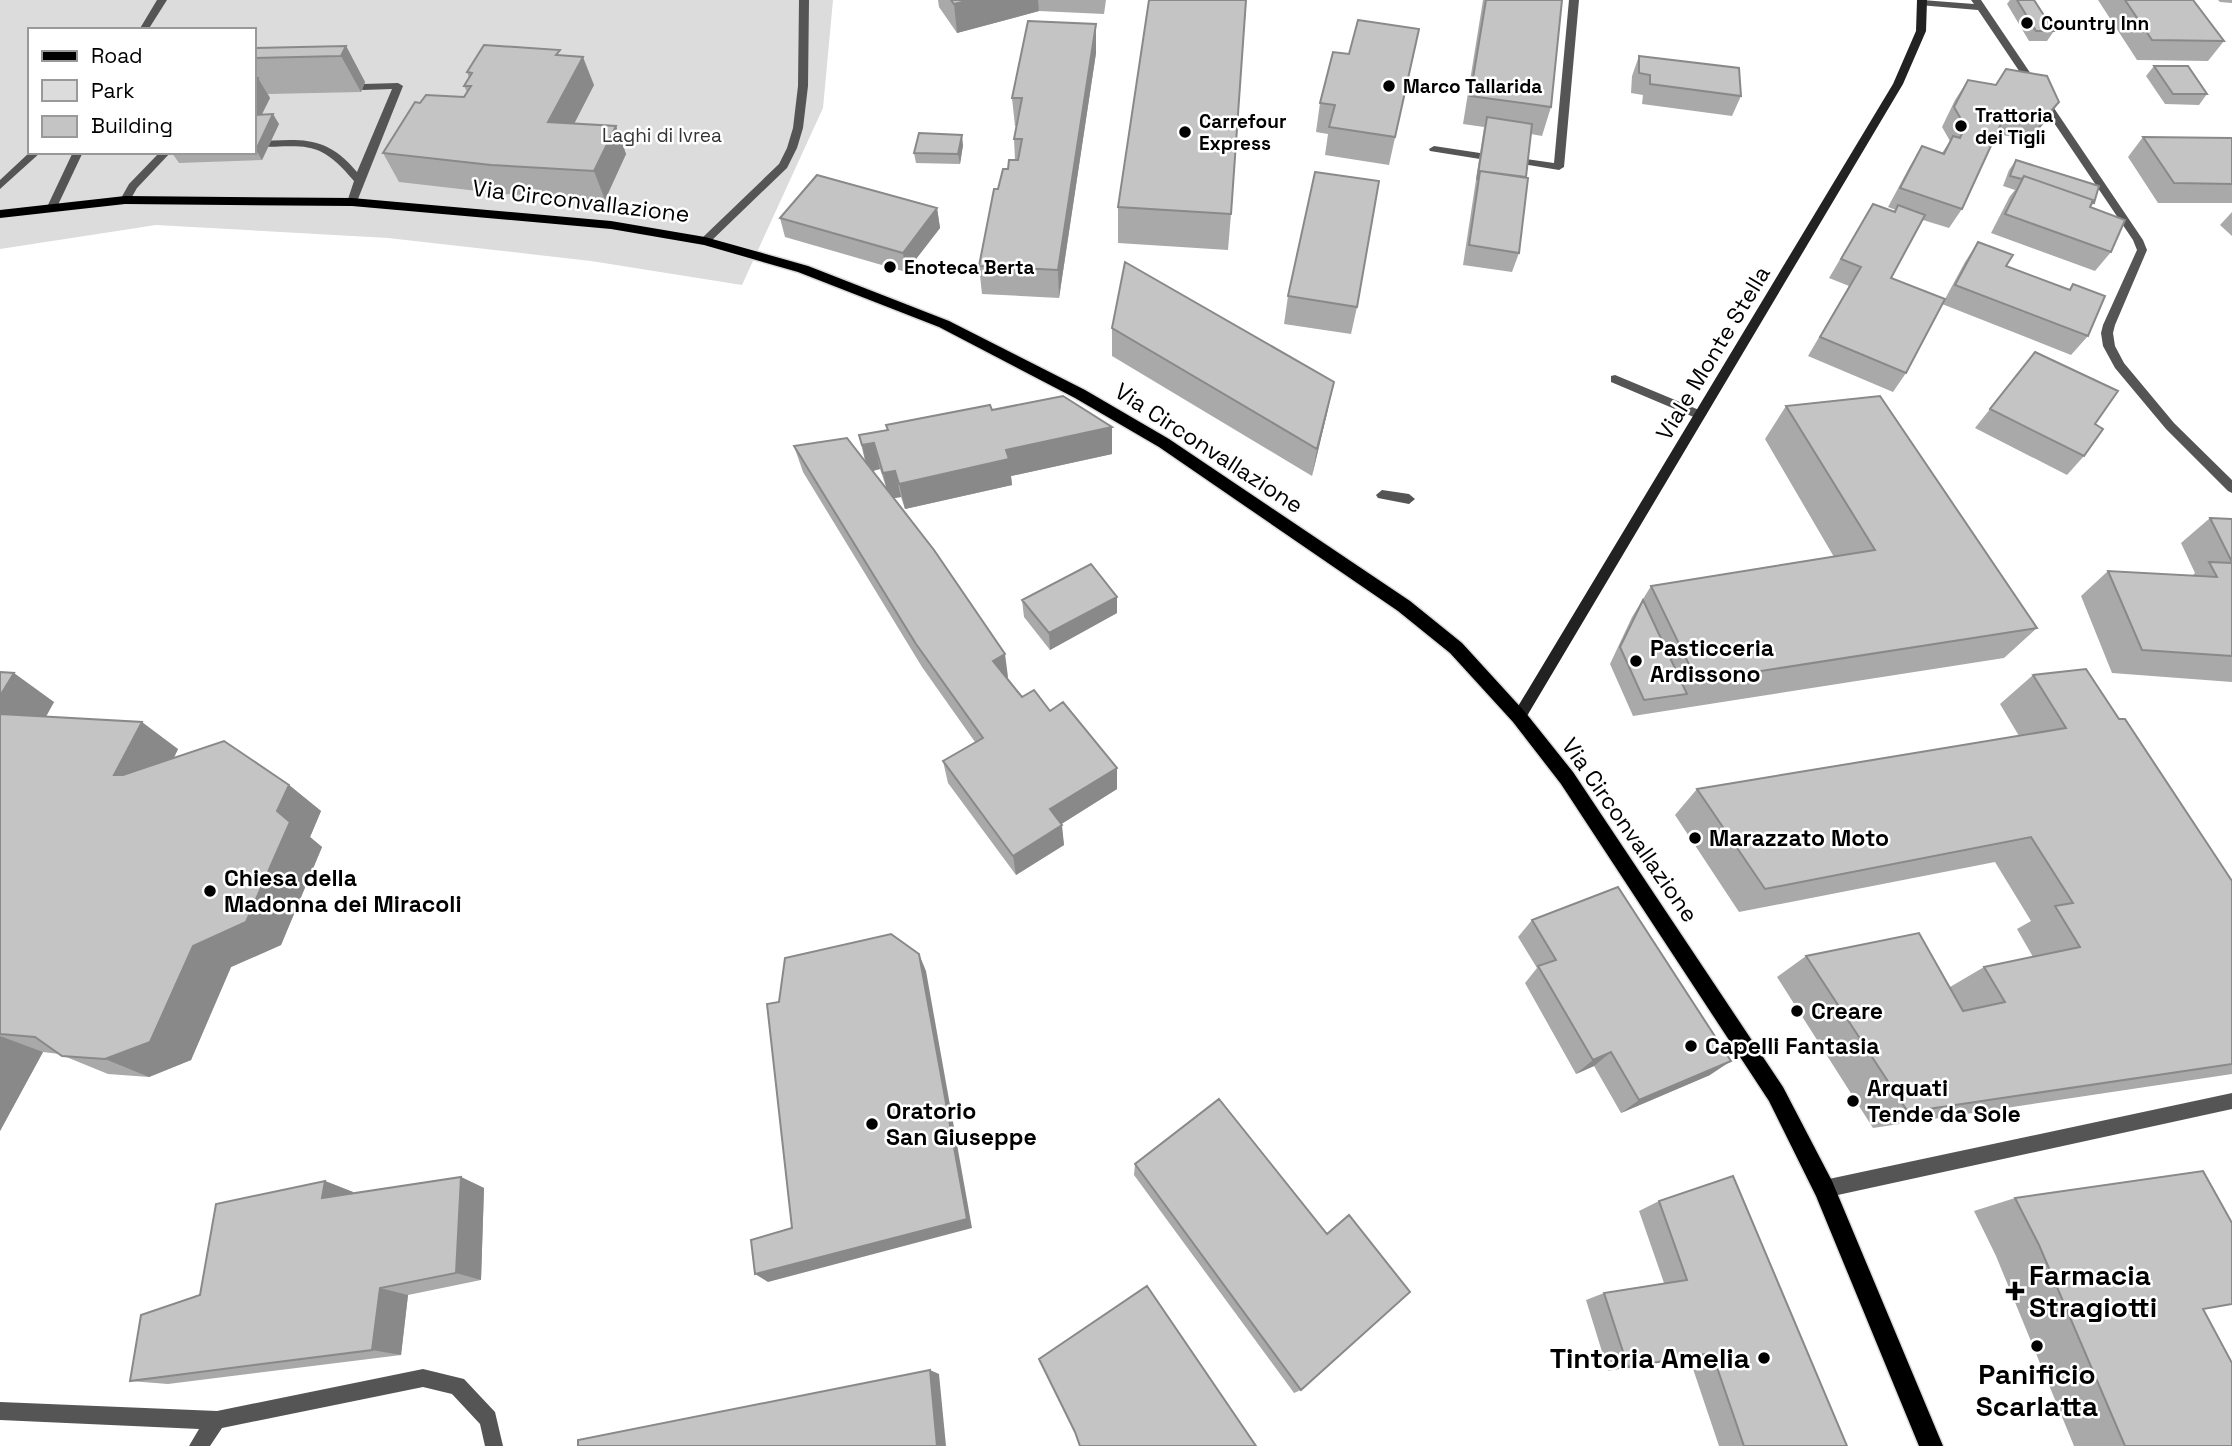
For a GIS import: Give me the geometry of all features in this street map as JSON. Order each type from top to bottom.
[{"type":"main road","name":"Viale Monte Stella","points":[[1519,717],[1898,84],[1921,31],[1922,1]]},
{"type":"main road","name":"Via Circonvallazione","points":[[0,214],[125,200],[352,202],[611,225],[705,241],[803,269],[870,294],[998,350],[1164,443],[1404,606],[1456,648],[1519,717],[1567,778],[1725,1013],[1776,1094],[1824,1189],[1931,1446]]},
{"type":"street","points":[[144,28],[162,0]]},
{"type":"street","points":[[705,241],[783,166],[792,150],[800,122],[804,0]]},
{"type":"street","points":[[1526,162],[1559,167],[1574,0]]},
{"type":"street","points":[[1922,1],[1978,4],[2138,240],[2143,250],[2109,325],[2109,346],[2119,365],[2170,426],[2232,488]]},
{"type":"street","points":[[352,202],[398,86],[363,87]]},
{"type":"street","points":[[256,144],[319,147],[333,153],[359,181]]},
{"type":"street","points":[[1433,149],[1480,156]]},
{"type":"street","points":[[0,186],[34,154]]},
{"type":"street","points":[[52,208],[77,154]]},
{"type":"street","points":[[125,200],[149,154]]},
{"type":"street","points":[[133,186],[164,154]]},
{"type":"street","points":[[1615,379],[1700,415]]},
{"type":"street","points":[[1382,495],[1409,499]]},
{"type":"street","points":[[1824,1189],[2232,1101]]},
{"type":"street","points":[[0,1411],[217,1420],[422,1378],[457,1386],[488,1419],[494,1446]]},
{"type":"street","points":[[198,1446],[217,1420]]},
{"type":"green space","name":"Laghi di Ivrea","points":[[0,0],[833,0],[823,108],[742,285],[591,261],[388,238],[156,225],[0,249]]},
{"type":"building","points":[[951,0],[970,0],[954,4]]},
{"type":"building","name":"Carrefour Express","points":[[1149,0],[1246,0],[1231,214],[1118,207]]},
{"type":"building","points":[[1486,0],[1562,0],[1551,107],[1470,96]]},
{"type":"building","points":[[2017,0],[2034,0],[2054,31],[2036,31]]},
{"type":"building","points":[[2125,0],[2193,0],[2224,41],[2152,40]]},
{"type":"building","points":[[1358,20],[1419,29],[1395,137],[1329,127],[1335,105],[1320,103],[1333,52],[1349,54]]},
{"type":"building","points":[[1028,21],[1096,24],[1058,270],[979,266],[994,189],[998,189],[1003,169],[1008,169],[1009,160],[1018,160],[1022,139],[1014,139],[1022,98],[1012,98]]},
{"type":"building","points":[[484,45],[560,50],[556,55],[583,57],[548,122],[616,126],[594,171],[491,165],[383,153],[415,102],[420,103],[426,95],[464,97],[471,86],[464,86],[472,73],[467,72]]},
{"type":"building","points":[[346,46],[341,56],[256,58],[256,48]]},
{"type":"building","points":[[1639,56],[1739,68],[1741,96],[1650,84],[1650,75],[1639,73]]},
{"type":"building","points":[[2154,66],[2188,66],[2207,94],[2173,94]]},
{"type":"building","points":[[2006,69],[2047,76],[2059,102],[2043,120],[2006,113],[1962,209],[1900,188],[1922,146],[1944,154],[1953,136],[1960,138],[1965,126],[1954,107],[1968,80],[1996,85]]},
{"type":"building","points":[[273,114],[256,150],[256,115]]},
{"type":"building","points":[[1487,117],[1532,124],[1526,177],[1480,171],[1477,180]]},
{"type":"building","points":[[919,133],[962,135],[958,154],[914,153]]},
{"type":"building","points":[[2143,137],[2232,138],[2232,184],[2174,183]]},
{"type":"building","points":[[2016,160],[2099,186],[2094,203],[2093,200],[2024,176],[2022,179],[2010,176]]},
{"type":"building","points":[[1480,171],[1528,178],[1519,253],[1469,245]]},
{"type":"building","points":[[1315,172],[1379,181],[1357,307],[1288,296]]},
{"type":"building","points":[[817,175],[937,208],[903,253],[780,218]]},
{"type":"building","points":[[2024,176],[2093,200],[2090,207],[2125,220],[2111,252],[2005,214]]},
{"type":"building","points":[[1873,204],[1895,212],[1898,205],[1925,215],[1891,278],[1945,299],[1906,373],[1820,337],[1861,267],[1841,259]]},
{"type":"building","points":[[1978,242],[2013,255],[2006,266],[2070,290],[2073,284],[2105,296],[2088,336],[1955,285]]},
{"type":"building","points":[[1125,262],[1334,382],[1317,449],[1112,328]]},
{"type":"building","points":[[2035,352],[2118,391],[2095,424],[2103,429],[2084,456],[1990,409]]},
{"type":"building","points":[[1063,396],[1112,427],[1006,450],[1009,459],[899,484],[895,471],[883,473],[874,443],[862,445],[859,435],[888,430],[886,425],[990,405],[992,410]]},
{"type":"building","points":[[1880,396],[2037,628],[1697,681],[1651,586],[1875,550],[1786,406]]},
{"type":"building","points":[[847,438],[934,550],[1005,654],[993,661],[1022,697],[1034,690],[1050,711],[1063,702],[1117,768],[1050,809],[1062,825],[1013,856],[943,761],[983,738],[916,644],[794,446]]},
{"type":"building","points":[[2210,518],[2232,519],[2232,562]]},
{"type":"building","points":[[2209,562],[2232,563],[2232,656],[2142,650],[2108,571],[2217,577]]},
{"type":"building","points":[[1091,564],[1117,597],[1049,633],[1022,600]]},
{"type":"building","points":[[1643,600],[1687,694],[1644,700],[1620,647]]},
{"type":"building","points":[[2086,669],[2119,719],[2125,719],[2232,881],[2232,1064],[1908,1112],[1806,956],[1919,933],[1963,1011],[2005,1002],[1984,967],[2080,947],[2055,906],[2073,903],[2031,837],[1765,889],[1697,789],[2066,728],[2033,675]]},
{"type":"building","points":[[0,672],[14,673],[0,696]]},
{"type":"building","points":[[0,714],[142,722],[114,775],[123,775],[224,741],[289,785],[277,811],[290,822],[246,922],[193,946],[150,1042],[105,1059],[62,1056],[35,1037],[0,1034]]},
{"type":"building","points":[[1618,887],[1731,1061],[1639,1100],[1611,1052],[1593,1060],[1538,966],[1556,960],[1532,920]]},
{"type":"building","name":"Oratorio San Giuseppe","points":[[891,934],[919,954],[967,1219],[755,1274],[751,1240],[792,1228],[767,1004],[779,1002],[785,958]]},
{"type":"building","points":[[1219,1099],[1327,1234],[1349,1215],[1410,1292],[1301,1390],[1135,1164]]},
{"type":"building","points":[[2203,1171],[2232,1223],[2232,1304],[2203,1309],[2232,1363],[2232,1446],[2125,1446],[2039,1245],[2015,1198]]},
{"type":"building","points":[[1733,1176],[1847,1446],[1744,1446],[1712,1353],[1628,1367],[1604,1293],[1687,1280],[1659,1201]]},
{"type":"building","points":[[461,1177],[456,1273],[380,1288],[372,1350],[130,1381],[141,1315],[200,1295],[216,1204],[325,1181],[322,1198]]},
{"type":"building","points":[[1147,1286],[1256,1446],[1080,1446],[1039,1359]]},
{"type":"building","points":[[930,1370],[937,1446],[578,1446],[578,1440]]},
{"type":"place","name":"Country Inn","points":[[2027,23]]},
{"type":"place","name":"Marco Tallarida","points":[[1389,86]]},
{"type":"place","name":"Trattoria dei Tigli","points":[[1961,126]]},
{"type":"place","name":"Carrefour Express","points":[[1185,132]]},
{"type":"place","name":"Enoteca Berta","points":[[890,267]]},
{"type":"place","name":"Pasticceria Ardissono","points":[[1636,661]]},
{"type":"place","name":"Marazzato Moto","points":[[1695,838]]},
{"type":"place","name":"Chiesa della Madonna dei Miracoli","points":[[210,891]]},
{"type":"place","name":"Creare","points":[[1797,1011]]},
{"type":"place","name":"Capelli Fantasia","points":[[1691,1046]]},
{"type":"place","name":"Arquati Tende da Sole","points":[[1853,1101]]},
{"type":"place","name":"Oratorio San Giuseppe","points":[[872,1124]]},
{"type":"place","name":"Farmacia Stragiotti","points":[[2015,1291]]},
{"type":"place","name":"Panificio Scarlatta","points":[[2037,1346]]},
{"type":"place","name":"Tintoria Amelia","points":[[1764,1358]]}]
